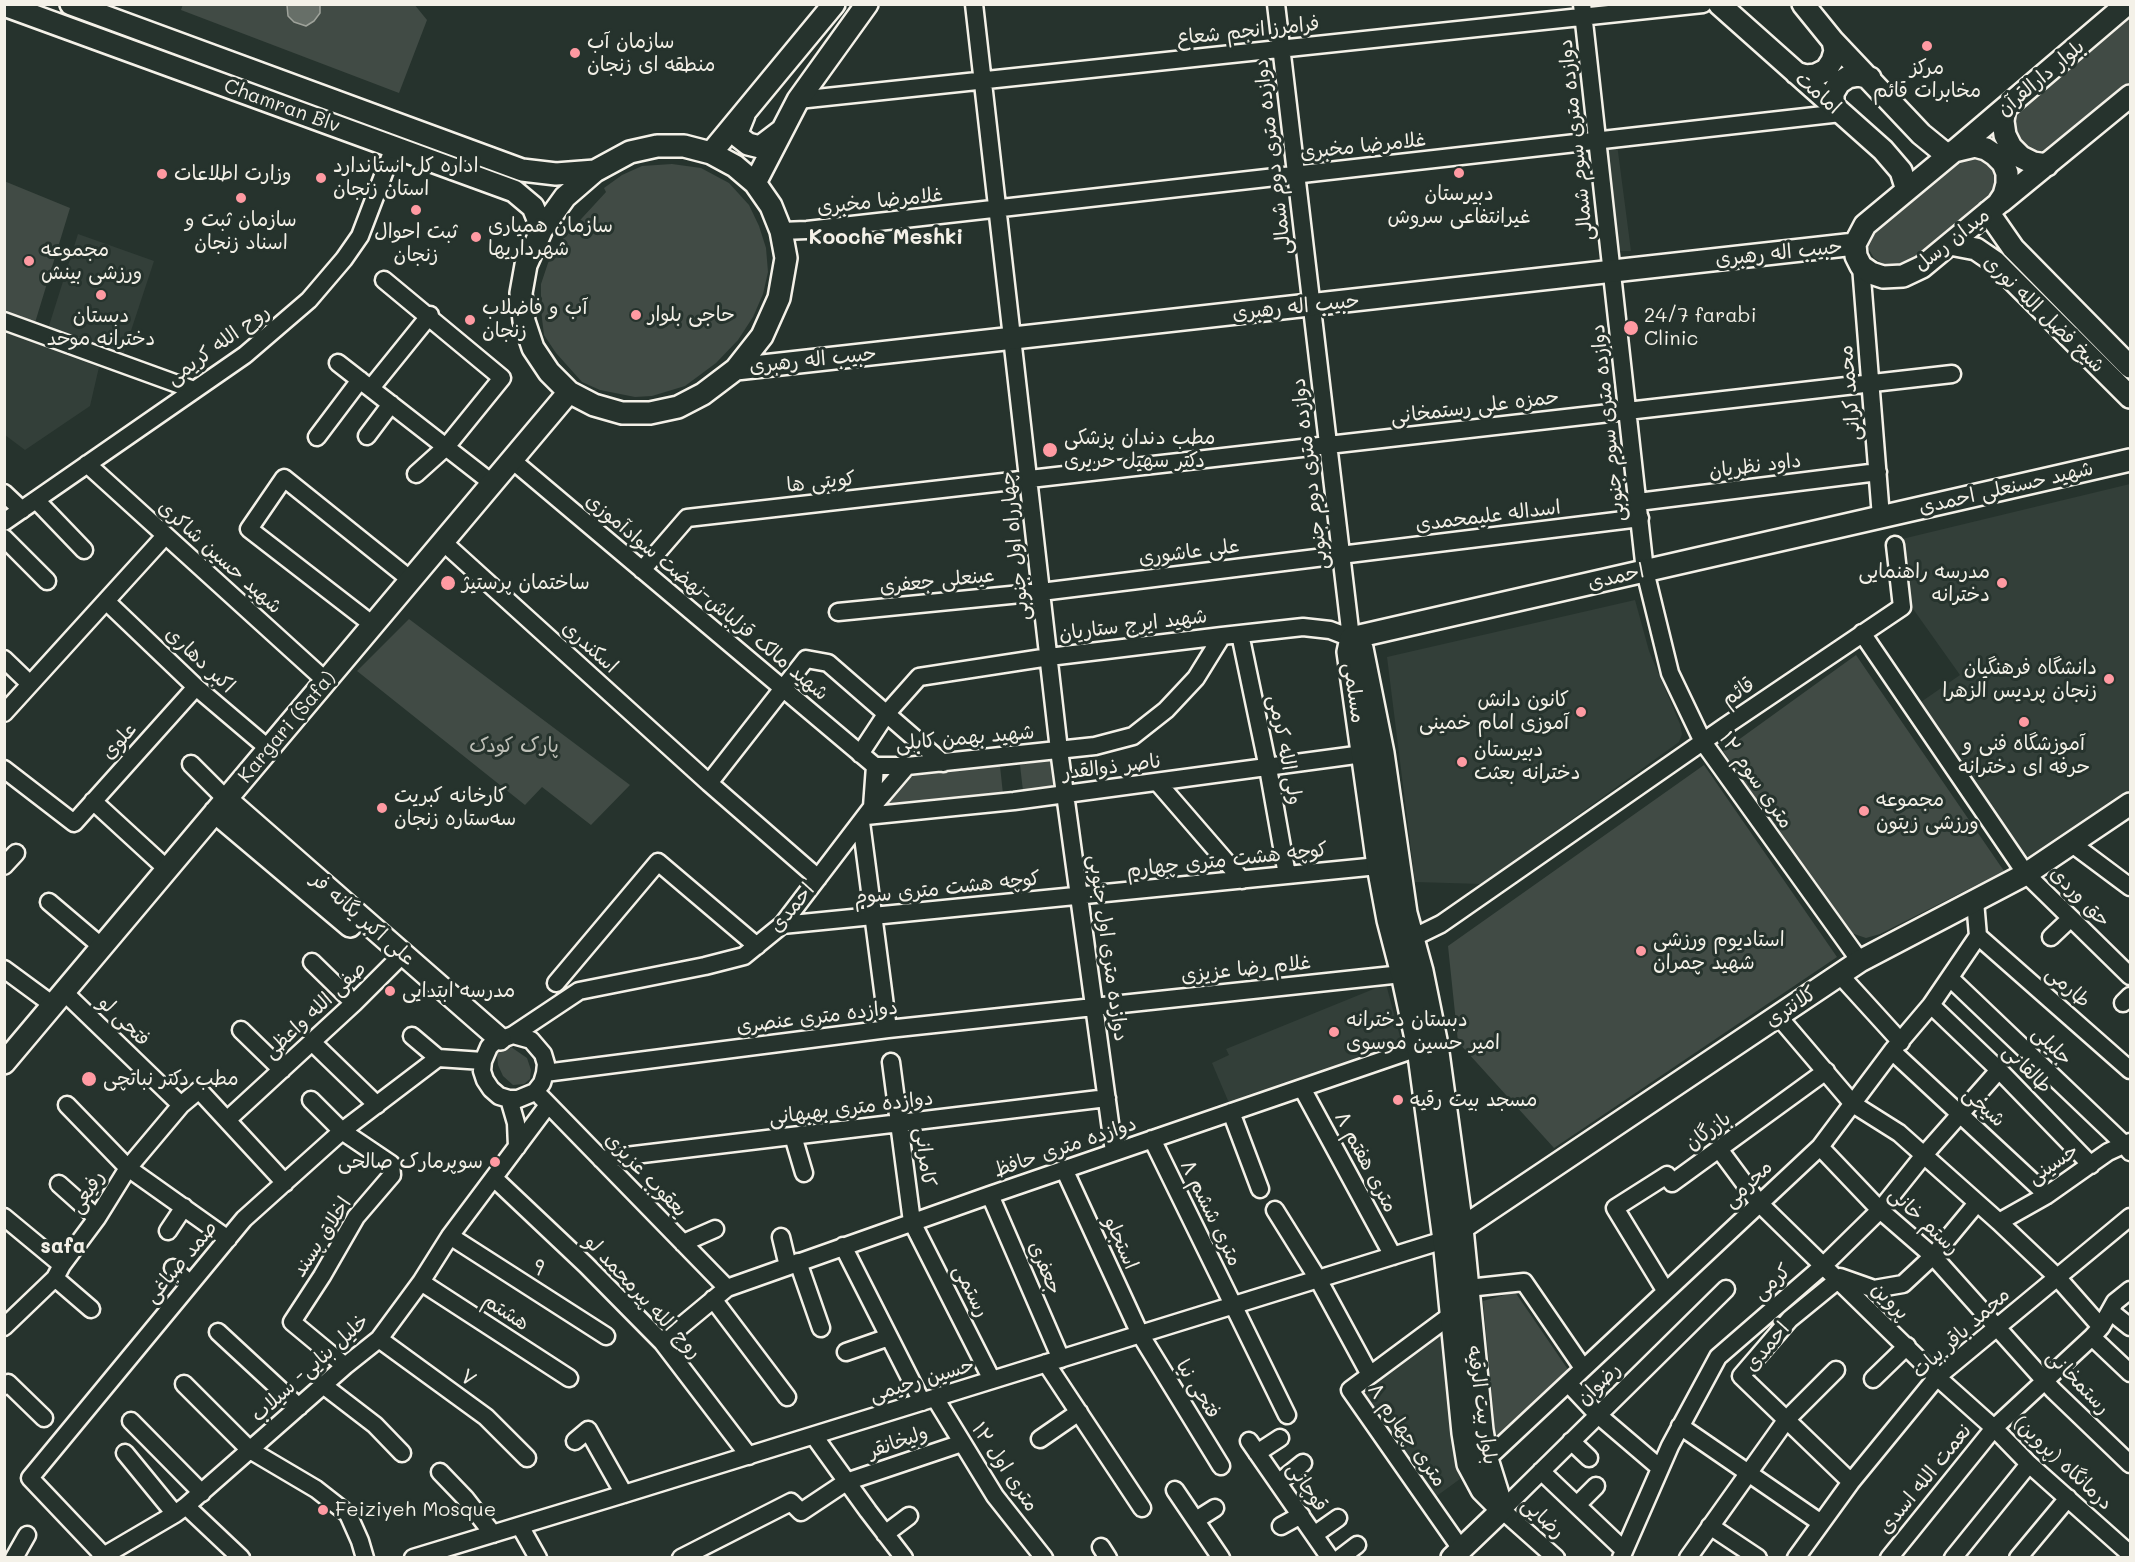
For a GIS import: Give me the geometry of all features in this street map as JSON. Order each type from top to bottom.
[{"type":"main road","name":"Chamran Blv","points":[[71,4],[522,170],[556,174],[595,171]]},
{"type":"main road","points":[[711,153],[834,4]]},
{"type":"main road","points":[[755,183],[798,100],[867,4]]},
{"type":"main road","name":"امامت","points":[[1719,4],[1893,160],[1901,171],[1907,190]]},
{"type":"main road","points":[[1803,4],[1833,40],[1921,134],[1951,154],[1865,225],[1855,244],[1856,256],[1861,266]]},
{"type":"main road","name":"بلوار دارالقرآن","points":[[1951,154],[2127,4]]},
{"type":"main road","name":"Chamran Blv","points":[[4,5],[514,191],[532,207],[542,229]]},
{"type":"main road","points":[[137,53],[144,32]]},
{"type":"main road","points":[[1796,73],[1806,76],[1816,75],[1826,70],[1835,51],[1833,40]]},
{"type":"main road","points":[[1837,109],[1833,93],[1839,83],[1848,77],[1859,75],[1870,78]]},
{"type":"main road","points":[[1993,208],[2130,96]]},
{"type":"main road","points":[[2005,108],[2005,135],[2011,147],[2021,157],[2033,163],[2047,165]]},
{"type":"main road","points":[[747,109],[738,130],[739,137],[748,144],[760,147],[782,130]]},
{"type":"main road","points":[[657,146],[684,146],[711,153],[735,166],[755,183],[771,206],[782,231],[786,258],[779,298],[762,336],[736,369],[703,394],[678,407],[650,413],[622,413],[594,405],[570,392],[549,372],[533,348],[524,321],[522,293],[526,265],[542,229],[565,197],[595,171],[630,152],[657,146]]},
{"type":"main road","name":"میدان رسل","points":[[1861,266],[1883,277],[1904,276],[1922,267],[1993,208],[2004,195],[2007,173],[2003,163],[1995,155],[1975,146],[1951,154]]},
{"type":"main road","points":[[519,195],[536,190],[540,183],[535,171]]},
{"type":"main road","name":"شیخ فضل الله نوری","points":[[1993,208],[2013,248],[2130,368]]},
{"type":"main road","name":"حبیب اله رهبری","points":[[736,369],[1855,244]]},
{"type":"main road","name":"شیخ فضل الله نوری","points":[[1950,244],[1976,249],[1995,262],[2130,397]]},
{"type":"main road","name":"Kargari (Safa)","points":[[4,1063],[570,392]]},
{"type":"main road","name":"شهید حسنعلی احمدی","points":[[1881,517],[2130,460]]},
{"type":"main road","name":"احمدی","points":[[1351,638],[1881,517]]},
{"type":"main road","name":"مسلمی","points":[[1351,638],[1348,652],[1378,866],[1388,920],[1404,942]]},
{"type":"main road","name":"مسلمی","points":[[1351,638],[1362,648],[1383,753],[1406,913],[1404,942]]},
{"type":"main road","name":"کلانتری","points":[[1443,1240],[1860,961],[2026,874],[2130,804]]},
{"type":"main road","name":"علی اکبر یگانه فر","points":[[221,806],[496,1046]]},
{"type":"main road","name":"بلوار بیت الرقیه","points":[[1404,942],[1402,974],[1418,1048],[1443,1240],[1468,1464],[1482,1490],[1502,1510]]},
{"type":"main road","name":"بلوار بیت الرقیه","points":[[1404,942],[1437,1045],[1462,1228],[1482,1430],[1487,1459],[1502,1510]]},
{"type":"main road","points":[[1456,1553],[1502,1510]]},
{"type":"street","name":"چهارراه اول جنوبی","points":[[974,4],[1059,750]]},
{"type":"street","name":"دوازده متری دوم شمالی","points":[[1276,4],[1311,305]]},
{"type":"street","name":"فرامرز انجم شعاع","points":[[798,100],[1281,49],[1583,11],[1703,4]]},
{"type":"street","name":"دوازده متری سوم شمالی","points":[[1583,11],[1612,271]]},
{"type":"street","name":"غلامرضا مخبری","points":[[782,231],[998,209],[1598,141],[1837,109]]},
{"type":"street","name":"روح الله کریمی","points":[[4,522],[245,355],[309,300],[345,259],[360,236],[393,147]]},
{"type":"street","name":"محمد کرانی","points":[[1861,266],[1881,517]]},
{"type":"street","name":"دوازده متری سوم جنوبی","points":[[1612,271],[1645,571]]},
{"type":"street","points":[[384,280],[430,315],[502,378],[446,447],[416,474]]},
{"type":"street","name":"دوازده متری دوم جنوبی","points":[[1311,305],[1351,638]]},
{"type":"street","points":[[317,437],[430,315]]},
{"type":"street","points":[[4,321],[194,390]]},
{"type":"street","points":[[338,363],[492,483]]},
{"type":"street","name":"حمزه علی رستمخانی","points":[[1029,480],[1952,374]]},
{"type":"street","points":[[368,436],[391,404]]},
{"type":"street","name":"شهید مالک قزلباش-نهضت سوادآموزی","points":[[512,460],[875,766]]},
{"type":"street","name":"شهید حسین شاکری","points":[[87,464],[326,681]]},
{"type":"street","name":"داود نظریان","points":[[1639,510],[1878,471]]},
{"type":"street","points":[[373,625],[249,529],[284,478],[411,580]]},
{"type":"street","name":"کویتی ها","points":[[642,570],[687,518],[1029,480]]},
{"type":"street","points":[[4,493],[29,505],[84,550]]},
{"type":"street","name":"اسداله علیمحمدی","points":[[1341,555],[1639,510]]},
{"type":"street","points":[[4,713],[165,537]]},
{"type":"street","points":[[4,538],[47,581]]},
{"type":"street","name":"اسکندری","points":[[443,542],[709,783],[818,878]]},
{"type":"street","name":"قائم","points":[[1404,942],[1441,924],[1902,607],[1895,545]]},
{"type":"street","name":"علی عاشوری","points":[[1041,592],[1341,555]]},
{"type":"street","name":"۱۲ متری سوم","points":[[1645,571],[1670,673],[1703,742],[1860,961]]},
{"type":"street","name":"عینعلی جعفری","points":[[838,612],[1041,592]]},
{"type":"street","name":"اکبر دهاری","points":[[106,601],[196,687],[269,749]]},
{"type":"street","name":"شهید ایرج ستاریان","points":[[860,754],[887,712],[919,677],[1049,657],[1303,627],[1330,630],[1351,638]]},
{"type":"street","points":[[1862,633],[2026,874]]},
{"type":"street","name":"ولی الله کرمی","points":[[1240,634],[1268,768],[1287,875]]},
{"type":"street","name":"شهید بهمن کابلی","points":[[875,766],[943,763],[1095,746],[1133,736],[1166,710],[1196,678],[1222,636]]},
{"type":"street","points":[[4,659],[30,684]]},
{"type":"street","points":[[709,783],[806,659],[828,663],[943,763]]},
{"type":"street","name":"علوی","points":[[4,769],[74,823],[196,687]]},
{"type":"street","name":"دوازده متری اول جنوبی","points":[[1059,750],[1114,1152]]},
{"type":"street","name":"ناصر ذوالقدر","points":[[866,815],[1158,783],[1363,754]]},
{"type":"street","points":[[191,764],[221,806]]},
{"type":"street","points":[[875,766],[866,815],[873,916],[888,1029]]},
{"type":"street","name":"احمدی","points":[[496,1046],[579,990],[705,966],[744,956],[782,925],[866,815],[907,766]]},
{"type":"street","points":[[1158,783],[1242,880]]},
{"type":"street","points":[[93,801],[167,869]]},
{"type":"street","points":[[2071,843],[2130,887]]},
{"type":"street","points":[[4,866],[16,853]]},
{"type":"street","points":[[556,983],[658,862],[757,946]]},
{"type":"street","name":"کوچه هشت متری چهارم","points":[[1079,896],[1378,866]]},
{"type":"street","name":"حق وردی","points":[[2026,874],[2130,976]]},
{"type":"street","name":"کوچه هشت متری سوم","points":[[782,925],[1079,896]]},
{"type":"street","points":[[1975,901],[1978,936]]},
{"type":"street","points":[[49,902],[102,947]]},
{"type":"street","points":[[2051,937],[2071,918]]},
{"type":"street","name":"محرمی","points":[[1487,1459],[1820,1147],[1931,1005],[1978,936]]},
{"type":"street","name":"طارمی","points":[[1978,936],[2130,1070]]},
{"type":"street","name":"صفی الله واعظی","points":[[227,1120],[399,959]]},
{"type":"street","points":[[312,962],[354,1003]]},
{"type":"street","name":"فتحی لو","points":[[4,969],[59,999],[181,1105]]},
{"type":"street","name":"غلام رضا عزیزی","points":[[1094,1006],[1402,974]]},
{"type":"street","name":"شیخی","points":[[1840,975],[1897,1046],[1961,1113],[2047,1195]]},
{"type":"street","name":"جلیلی","points":[[1950,978],[2129,1146]]},
{"type":"street","points":[[412,1036],[438,1058],[531,1040],[579,990]]},
{"type":"street","name":"طالقانی","points":[[1931,1005],[1999,1070],[2091,1165]]},
{"type":"street","name":"دوازده متری عنصری","points":[[545,1073],[888,1029],[1094,1006]]},
{"type":"street","points":[[1778,1016],[1853,1104],[1899,1133],[1999,1222],[2056,1277],[2130,1373]]},
{"type":"street","points":[[241,1030],[282,1070]]},
{"type":"street","points":[[496,1046],[482,1071],[490,1089],[499,1096],[509,1099],[527,1096],[535,1092],[542,1083],[545,1073],[543,1054],[531,1040]]},
{"type":"street","points":[[312,1042],[377,1105]]},
{"type":"street","name":"دوازده متری حافظ","points":[[662,1342],[727,1288],[1064,1169],[1418,1048]]},
{"type":"street","name":"صمد صباغی","points":[[102,1556],[30,1478],[244,1219],[342,1131],[438,1058]]},
{"type":"street","name":"کامرانی","points":[[891,1062],[912,1222]]},
{"type":"street","name":"کرمی","points":[[1623,1554],[1680,1426],[1718,1357],[1832,1273],[1924,1155],[1999,1070]]},
{"type":"street","name":"بازرگان","points":[[1665,1290],[1615,1208],[1667,1175],[1672,1183],[1826,1071]]},
{"type":"street","name":"۸ متری هفتم","points":[[1302,1088],[1393,1256]]},
{"type":"street","points":[[181,1105],[200,1090],[285,1183]]},
{"type":"street","name":"یعقوب عزیزی","points":[[535,1092],[727,1288]]},
{"type":"street","name":"دوازده متری بهبهانی","points":[[601,1159],[1107,1098]]},
{"type":"street","points":[[509,1099],[516,1123],[517,1147]]},
{"type":"street","points":[[311,1100],[342,1131]]},
{"type":"street","points":[[67,1105],[128,1168],[228,1239]]},
{"type":"street","name":"رفیعی","points":[[4,1327],[58,1272],[97,1218],[128,1168],[181,1105]]},
{"type":"street","name":"خلیل بنایی- سیلاب","points":[[102,1556],[180,1510],[378,1339],[421,1282],[450,1236],[495,1179],[548,1105]]},
{"type":"street","points":[[1231,1112],[1260,1189]]},
{"type":"street","name":"اخلاق پسند","points":[[342,1131],[391,1164],[392,1174],[356,1218],[292,1322],[345,1366]]},
{"type":"street","points":[[793,1136],[804,1173]]},
{"type":"street","name":"۸ متری ششم","points":[[1152,1139],[1287,1415]]},
{"type":"street","name":"حسینی","points":[[1999,1222],[2047,1195],[2108,1152],[2129,1146]]},
{"type":"street","name":"رستم خانی","points":[[1820,1147],[1880,1210],[1933,1256],[1998,1326]]},
{"type":"street","name":"پروین","points":[[1719,1149],[1759,1203],[1937,1377],[1994,1428]]},
{"type":"street","name":"استجلو","points":[[1064,1169],[1140,1334]]},
{"type":"street","name":"روح الله پیرمحمد لو","points":[[495,1179],[586,1265],[662,1342],[749,1456]]},
{"type":"street","points":[[59,1184],[97,1218]]},
{"type":"street","name":"جعفری","points":[[990,1195],[1054,1361]]},
{"type":"street","points":[[1832,1273],[1874,1289],[1903,1284],[1933,1256],[1977,1203]]},
{"type":"street","points":[[168,1231],[183,1207]]},
{"type":"street","points":[[1275,1210],[1318,1279],[1370,1375]]},
{"type":"street","name":"محمد باقر بیات","points":[[1796,1557],[1851,1482],[1937,1377],[2130,1217]]},
{"type":"street","points":[[4,1218],[91,1309]]},
{"type":"street","name":"رستمی","points":[[912,1222],[992,1380]]},
{"type":"street","points":[[683,1244],[715,1229]]},
{"type":"street","name":"۹","points":[[450,1236],[606,1336]]},
{"type":"street","points":[[781,1237],[821,1328]]},
{"type":"street","name":"حسین رحیمی","points":[[413,1557],[451,1553],[493,1534],[1443,1240]]},
{"type":"street","name":"۱۲ متری اول","points":[[843,1246],[889,1337],[928,1400],[962,1443],[995,1497],[1044,1557]]},
{"type":"street","points":[[173,1268],[190,1284]]},
{"type":"street","name":"احمدی","points":[[1832,1273],[1741,1376],[1851,1482]]},
{"type":"street","name":"هشتم","points":[[421,1282],[568,1378]]},
{"type":"street","points":[[1468,1288],[1524,1282],[1583,1368]]},
{"type":"street","name":"رضوان","points":[[1502,1510],[1726,1289]]},
{"type":"street","name":"نعمت الله اسدی","points":[[1889,1557],[1994,1428],[2097,1332],[2115,1302],[2130,1290]]},
{"type":"street","points":[[713,1299],[787,1397]]},
{"type":"street","points":[[2110,1311],[2130,1327]]},
{"type":"street","name":"۸ متری چهارم","points":[[1451,1315],[1350,1390],[1456,1553]]},
{"type":"street","name":"رستمخانی","points":[[1998,1326],[2045,1380],[2130,1464]]},
{"type":"street","points":[[218,1332],[299,1407]]},
{"type":"street","name":"فتحی نیا","points":[[1140,1334],[1221,1466]]},
{"type":"street","points":[[846,1352],[889,1337]]},
{"type":"street","name":"۷","points":[[378,1339],[486,1418],[527,1458]]},
{"type":"street","points":[[1873,1379],[1907,1346]]},
{"type":"street","points":[[1054,1361],[1079,1412],[1142,1508]]},
{"type":"street","points":[[1688,1557],[1786,1419],[1836,1370]]},
{"type":"street","points":[[4,1386],[8,1383],[44,1418]]},
{"type":"street","points":[[1568,1383],[1598,1415],[1660,1468]]},
{"type":"street","points":[[184,1384],[250,1450],[316,1489],[348,1514],[365,1557]]},
{"type":"street","points":[[323,1385],[375,1425],[402,1454]]},
{"type":"street","points":[[1040,1439],[1079,1412]]},
{"type":"street","points":[[131,1421],[202,1492]]},
{"type":"street","points":[[1680,1426],[1821,1523]]},
{"type":"street","name":"درمانگاه (پروین)","points":[[1994,1428],[2029,1464],[2130,1554]]},
{"type":"street","points":[[575,1441],[588,1430],[624,1494]]},
{"type":"street","points":[[813,1436],[904,1557]]},
{"type":"street","name":"قوچانی","points":[[1280,1438],[1253,1447],[1314,1535],[1323,1555]]},
{"type":"street","points":[[1571,1442],[1589,1458]]},
{"type":"street","name":"ولیخانقر","points":[[681,1557],[736,1539],[791,1502],[801,1512],[846,1482],[962,1443]]},
{"type":"street","points":[[125,1453],[180,1510],[241,1557]]},
{"type":"street","points":[[1278,1483],[1303,1463]]},
{"type":"street","points":[[1953,1557],[2029,1464]]},
{"type":"street","points":[[1540,1471],[1577,1505],[1623,1554]]},
{"type":"street","points":[[440,1472],[465,1498],[493,1534]]},
{"type":"street","points":[[1577,1505],[1596,1486]]},
{"type":"street","points":[[1175,1490],[1221,1557]]},
{"type":"street","points":[[2025,1555],[2068,1498]]},
{"type":"street","points":[[1196,1520],[1215,1508]]},
{"type":"street","name":"رضایی","points":[[1502,1510],[1556,1557]]},
{"type":"street","points":[[1281,1526],[1301,1515]]},
{"type":"street","points":[[885,1534],[909,1516]]},
{"type":"street","points":[[1314,1535],[1338,1518]]},
{"type":"street","points":[[520,1526],[538,1557]]},
{"type":"street","points":[[1710,1526],[1758,1557]]},
{"type":"street","points":[[14,1557],[27,1535]]},
{"type":"street","points":[[1340,1557],[1357,1545]]},
{"type":"shaded area","points":[[287,5],[320,5],[320,13],[306,26],[294,22],[288,16]]},
{"type":"shaded area","points":[[1617,144],[1631,251],[1617,251],[1602,146]]},
{"type":"shaded area","name":"دبستان دخترانه موحد","points":[[78,234],[154,261],[123,355],[48,329]]},
{"type":"shaded area","points":[[5,332],[99,367],[90,406],[25,450],[5,435]]},
{"type":"shaded area","points":[[2130,484],[2130,790],[2031,862],[1918,704],[1960,675],[1911,606],[1902,539]]},
{"type":"shaded area","points":[[1635,600],[1649,651],[1680,724],[1682,734],[1679,742],[1482,884],[1415,882],[1387,657]]},
{"type":"shaded area","name":"دبستان دخترانه امیر حسین موسوی","points":[[1386,984],[1402,1044],[1229,1103],[1212,1063],[1229,1055],[1226,1049]]},
{"type":"shaded area","points":[[1441,1331],[1452,1433],[1460,1479],[1434,1498],[1358,1388]]},
{"type":"green space","points":[[183,4],[414,4],[427,20],[399,93],[181,10]]},
{"type":"green space","points":[[2130,17],[2130,85],[2044,158],[2030,156],[2014,140],[2012,113]]},
{"type":"green space","points":[[1971,155],[1980,157],[1991,164],[1996,175],[1996,186],[1988,195],[1911,260],[1896,267],[1885,265],[1874,258],[1868,248],[1868,238],[1874,229],[1963,158]]},
{"type":"green space","points":[[672,164],[701,168],[729,183],[749,205],[766,248],[768,272],[763,294],[753,317],[738,340],[716,363],[685,386],[652,396],[635,397],[600,390],[582,382],[556,353],[544,335],[541,284],[548,263],[559,243],[606,192],[604,188],[622,175],[642,166]]},
{"type":"green space","name":"مجموعه ورزشی بینش","points":[[4,181],[70,208],[34,326],[5,315]]},
{"type":"green space","name":"پارک کودک","points":[[409,619],[630,785],[591,825],[542,787],[525,805],[357,671]]},
{"type":"green space","name":"مجموعه ورزشی زیتون","points":[[1856,655],[2004,871],[1880,934],[1866,938],[1848,932],[1723,751]]},
{"type":"green space","points":[[1053,760],[1057,788],[1023,791],[1020,765]]},
{"type":"green space","name":"استادیوم ورزشی شهید چمران","points":[[1704,765],[1837,957],[1554,1148],[1458,1042],[1448,946]]},
{"type":"green space","points":[[1000,766],[1003,794],[884,808],[903,774]]},
{"type":"green space","points":[[511,1047],[527,1058],[531,1070],[530,1079],[524,1084],[513,1085],[503,1076],[498,1065],[497,1054],[502,1049]]},
{"type":"green space","points":[[1515,1292],[1569,1371],[1496,1439],[1483,1301]]},
{"type":"place","name":"مرکز مخابرات قائم","points":[[1927,46]]},
{"type":"place","name":"سازمان آب منطقه ای زنجان","points":[[575,53]]},
{"type":"place","name":"دبیرستان غیرانتفاعی سروش","points":[[1459,173]]},
{"type":"place","name":"وزارت اطلاعات","points":[[162,174]]},
{"type":"place","name":"اداره کل استاندارد استان زنجان","points":[[321,178]]},
{"type":"place","name":"سازمان ثبت و اسناد زنجان","points":[[241,198]]},
{"type":"place","name":"ثبت احوال زنجان","points":[[416,210]]},
{"type":"place","name":"سازمان همیاری شهرداریها","points":[[476,237]]},
{"type":"place","name":"مجموعه ورزشی بینش","points":[[29,261]]},
{"type":"place","name":"دبستان دخترانه موحد","points":[[101,295]]},
{"type":"place","name":"حاجی بلوار","points":[[636,315]]},
{"type":"place","name":"آب و فاضلاب زنجان","points":[[470,320]]},
{"type":"place","name":"24/7 farabi Clinic","points":[[1631,328]]},
{"type":"place","name":"مطب دندان پزشکی دکتر سهیل حریری","points":[[1050,450]]},
{"type":"place","name":"ساختمان پرستیژ","points":[[448,583]]},
{"type":"place","name":"مدرسه راهنمایی دخترانه","points":[[2002,583]]},
{"type":"place","name":"دانشگاه فرهنگیان زنجان پردیس الزهرا","points":[[2109,679]]},
{"type":"place","name":"کانون دانش آموزی امام خمینی","points":[[1581,712]]},
{"type":"place","name":"آموزشگاه فنی و حرفه ای دخترانه","points":[[2024,722]]},
{"type":"place","name":"دبیرستان دخترانه بعثت","points":[[1462,762]]},
{"type":"place","name":"کارخانه کبریت سه‌ستاره زنجان","points":[[382,808]]},
{"type":"place","name":"مجموعه ورزشی زیتون","points":[[1864,811]]},
{"type":"place","name":"استادیوم ورزشی شهید چمران","points":[[1641,951]]},
{"type":"place","name":"مدرسه ابتدایی","points":[[390,991]]},
{"type":"place","name":"دبستان دخترانه امیر حسین موسوی","points":[[1334,1032]]},
{"type":"place","name":"مطب دکتر نباتچی","points":[[89,1079]]},
{"type":"place","name":"مسجد بیت رقیه","points":[[1398,1100]]},
{"type":"place","name":"سوپرمارک صالحی","points":[[495,1162]]},
{"type":"place","name":"Feiziyeh Mosque","points":[[323,1510]]},
{"type":"district","name":"Kooche Meshki","points":[[886,238]]},
{"type":"district","name":"safa","points":[[63,1247]]}]
